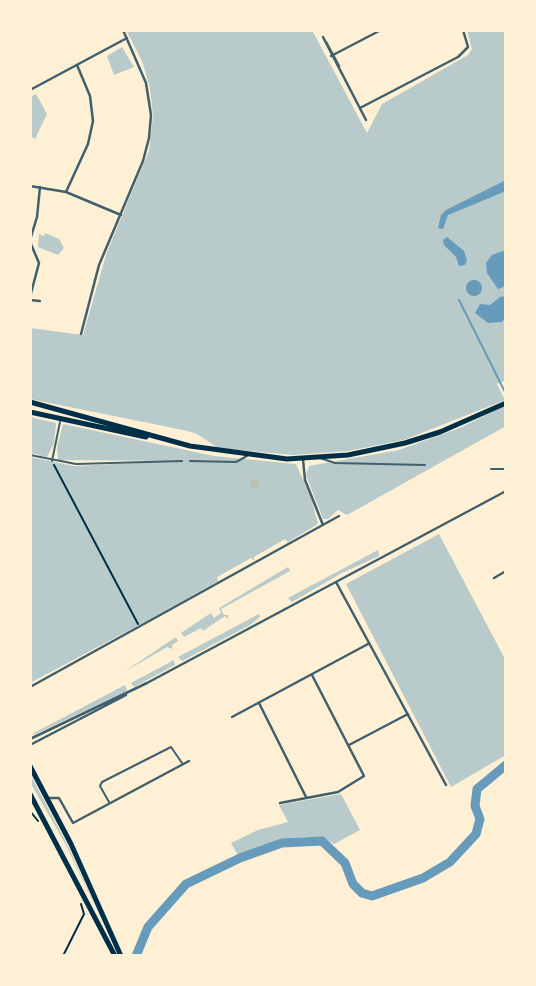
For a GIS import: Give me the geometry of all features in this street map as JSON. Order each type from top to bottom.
[{"type":"main road","points":[[30,402],[173,442]]},
{"type":"main road","points":[[30,412],[247,456],[303,459],[365,453],[414,441],[505,403]]},
{"type":"main road","points":[[30,766],[71,844],[121,956]]},
{"type":"main road","points":[[30,794],[115,956]]},
{"type":"street","points":[[80,334],[99,265],[143,162],[151,115],[144,72],[123,30]]},
{"type":"street","points":[[318,30],[366,120]]},
{"type":"street","points":[[332,55],[381,30]]},
{"type":"street","points":[[360,108],[458,57],[467,47],[463,30]]},
{"type":"street","points":[[30,90],[127,38]]},
{"type":"street","points":[[66,192],[88,144],[93,121],[90,96],[77,65]]},
{"type":"street","points":[[30,186],[66,192],[121,215]]},
{"type":"street","points":[[40,187],[37,217],[30,241],[39,263],[30,298],[40,301]]},
{"type":"street","points":[[30,249],[37,254]]},
{"type":"street","points":[[303,459],[304,476],[323,525]]},
{"type":"street","points":[[30,745],[506,491]]},
{"type":"street","points":[[30,687],[339,516]]},
{"type":"street","points":[[494,578],[506,571]]},
{"type":"street","points":[[335,581],[446,785]]},
{"type":"street","points":[[232,717],[370,643]]},
{"type":"street","points":[[280,803],[338,792],[362,780],[363,771],[312,675]]},
{"type":"street","points":[[30,739],[132,691]]},
{"type":"street","points":[[258,703],[303,786],[306,798]]},
{"type":"street","points":[[349,745],[408,714]]},
{"type":"street","points":[[47,798],[59,798],[73,823],[189,761]]},
{"type":"lane","points":[[52,461],[60,417]]},
{"type":"lane","points":[[30,455],[52,461],[182,461]]},
{"type":"lane","points":[[190,461],[236,462],[247,456]]},
{"type":"lane","points":[[319,458],[335,463],[425,465]]},
{"type":"lane","points":[[491,469],[506,469]]},
{"type":"lane","points":[[110,803],[100,786],[102,782],[171,747],[183,764]]},
{"type":"path","points":[[52,461],[140,628]]},
{"type":"path","points":[[63,956],[84,914]]},
{"type":"shaded area","points":[[126,30],[312,30],[367,133],[382,104],[468,55],[472,49],[467,30],[506,30],[506,380],[497,384],[505,400],[404,440],[348,451],[293,455],[218,448],[197,434],[183,430],[30,399],[30,328],[83,335],[107,252],[149,151],[153,116],[150,88],[142,61]]},
{"type":"shaded area","points":[[122,47],[134,67],[114,75],[107,56]]},
{"type":"shaded area","points":[[36,94],[47,114],[35,139],[30,135],[30,97]]},
{"type":"shaded area","points":[[45,233],[59,239],[64,248],[58,255],[38,247],[39,234],[44,236]]},
{"type":"shaded area","points":[[506,405],[506,426],[347,515],[338,510],[328,519],[323,519],[306,475],[309,466],[399,450],[462,427]]},
{"type":"shaded area","points":[[30,417],[56,423],[54,443],[47,457],[30,453]]},
{"type":"shaded area","points":[[63,424],[214,456],[296,464],[311,498],[318,524],[288,542],[285,539],[254,557],[254,561],[251,558],[217,577],[218,581],[30,683],[30,457],[74,466],[184,461],[58,460],[57,447]]},
{"type":"shaded area","points":[[439,534],[506,661],[506,755],[451,787],[346,584]]},
{"type":"shaded area","points":[[378,550],[379,556],[342,573],[292,602],[288,598]]},
{"type":"shaded area","points":[[288,567],[290,571],[221,609],[224,615],[228,615],[228,619],[225,616],[203,631],[201,628],[184,637],[181,633],[211,613],[214,618],[221,613],[219,608]]},
{"type":"shaded area","points":[[259,614],[260,617],[250,625],[182,661],[178,657]]},
{"type":"shaded area","points":[[176,637],[178,641],[172,645],[172,649],[167,647],[124,672]]},
{"type":"shaded area","points":[[174,660],[175,665],[134,687],[131,683]]},
{"type":"shaded area","points":[[125,685],[127,691],[33,735],[34,733]]},
{"type":"shaded area","points":[[30,774],[67,844],[106,929],[66,845],[30,782]]},
{"type":"shaded area","points":[[341,794],[360,830],[334,844],[321,837],[291,838],[239,857],[231,843],[258,830],[288,822],[279,805]]},
{"type":"water","points":[[506,180],[506,191],[448,215],[443,229],[438,228],[441,215],[446,210]]},
{"type":"water","points":[[447,237],[464,251],[467,260],[465,265],[459,266],[456,257],[444,245],[443,240]]},
{"type":"water","points":[[506,252],[506,286],[498,289],[487,273],[486,263],[492,255]]},
{"type":"water","points":[[474,280],[480,282],[480,294],[474,296],[468,294],[466,288],[468,282]]},
{"type":"water","points":[[506,296],[506,316],[502,322],[488,323],[475,313],[480,304],[490,305]]},
{"type":"building","points":[[255,479],[259,483],[255,487],[251,483]]},
{"type":"waterway","points":[[459,300],[506,394]]},
{"type":"waterway","points":[[136,956],[148,927],[186,884],[240,858],[282,843],[322,841],[345,863],[353,884],[362,893],[372,896],[423,878],[450,862],[476,834],[480,819],[475,806],[477,789],[506,765]]}]
